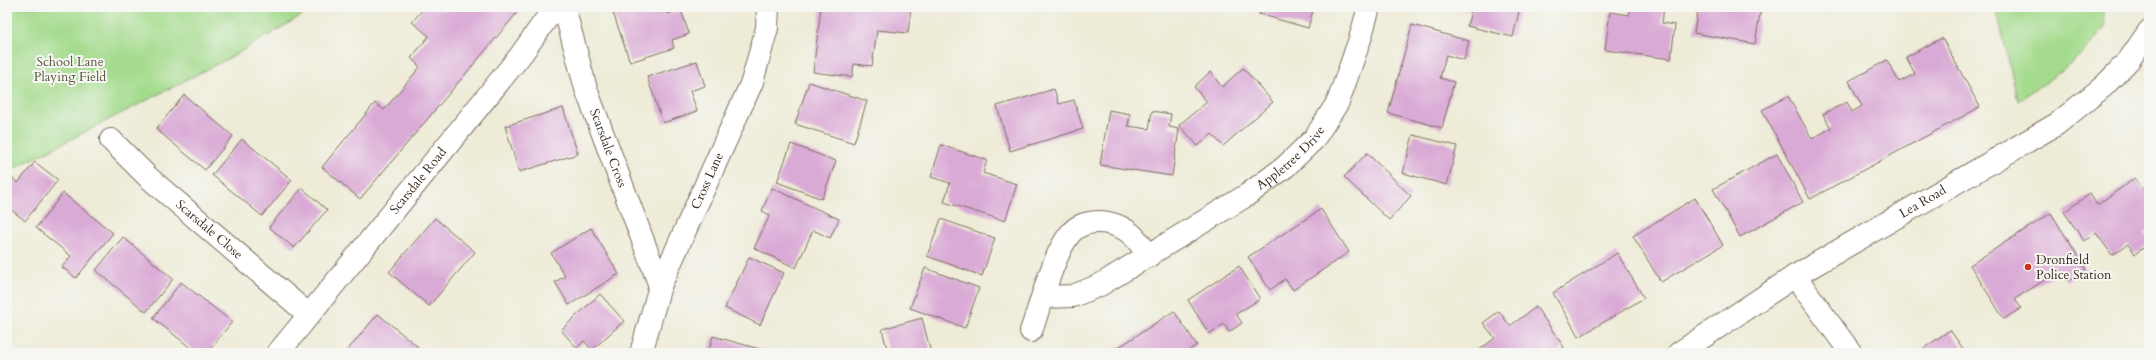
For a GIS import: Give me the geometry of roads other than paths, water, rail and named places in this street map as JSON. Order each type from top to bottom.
[{"type":"street","name":"Scarsdale Road","points":[[278,353],[515,62],[555,7]]},
{"type":"street","name":"Scarsdale Cross","points":[[564,7],[586,89],[660,286]]},
{"type":"street","name":"Cross Lane","points":[[642,353],[660,286],[752,82],[767,28],[768,7]]},
{"type":"street","name":"Appletree Drive","points":[[1044,298],[1073,296],[1100,285],[1247,195],[1285,167],[1314,139],[1338,102],[1360,39],[1369,7]]},
{"type":"street","name":"Lea Road","points":[[1679,353],[1795,276],[2057,124],[2104,86],[2129,60],[2149,31]]},
{"type":"street","name":"Scarsdale Close","points":[[111,140],[149,178],[309,315]]},
{"type":"street","points":[[1031,331],[1044,298],[1061,246],[1078,227],[1099,221],[1122,226],[1136,237],[1148,256]]},
{"type":"street","points":[[1795,276],[1851,353]]},
{"type":"place","name":"Dronfield Police Station","points":[[2028,267]]},
{"type":"park label","name":"School Lane Playing Field","points":[[70,70]]}]
